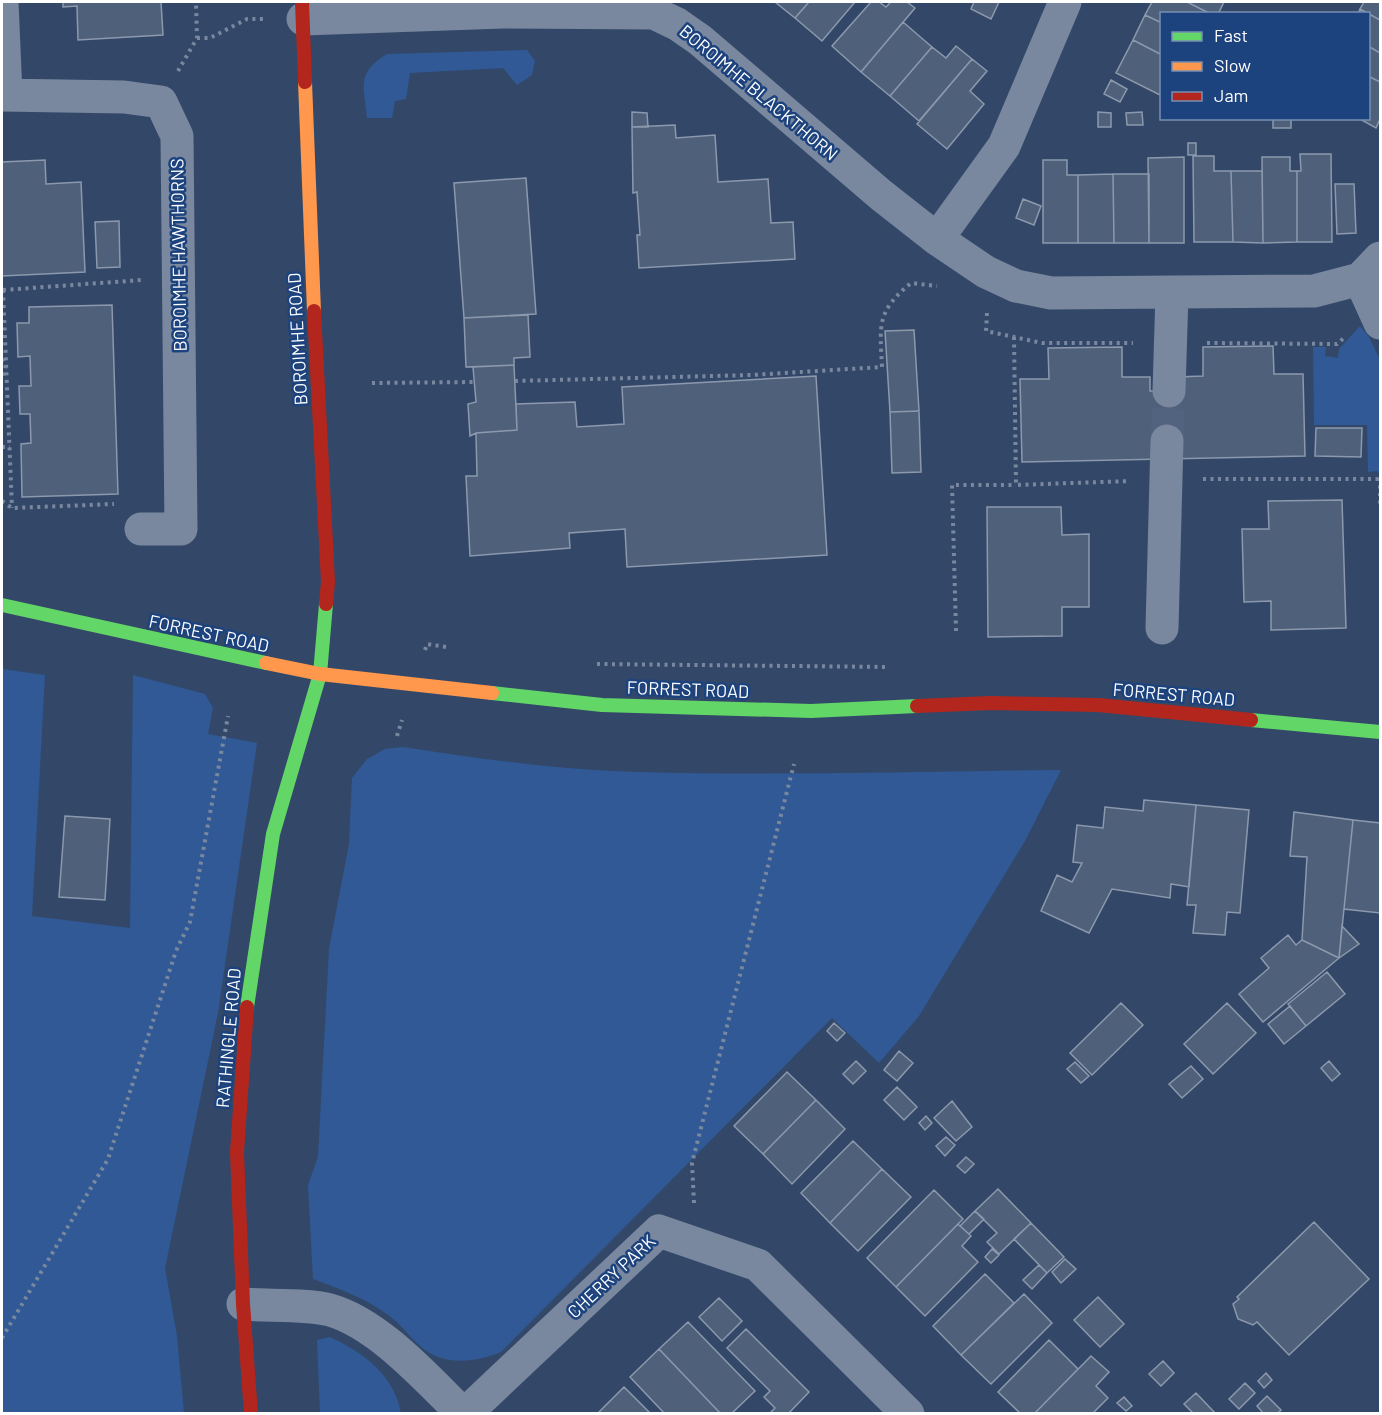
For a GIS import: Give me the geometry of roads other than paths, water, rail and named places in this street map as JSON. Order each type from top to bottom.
[{"type":"street","points":[[3,2],[4,95]]},
{"type":"street","points":[[937,238],[1004,146],[1065,2]]},
{"type":"street","name":"BOROIMHE BLACKTHORN","points":[[303,10],[503,12],[655,7],[700,40],[881,195],[986,272],[1017,286],[1051,293],[1314,291],[1370,269]]},
{"type":"street","name":"BOROIMHE ROAD","points":[[303,10],[314,314],[328,582],[320,674]]},
{"type":"street","name":"BOROIMHE HAWTHORNS","points":[[4,95],[124,97],[161,102],[177,136],[181,529],[133,517]]},
{"type":"street","points":[[1367,326],[1370,269]]},
{"type":"street","points":[[1169,391],[1172,293]]},
{"type":"street","points":[[1162,628],[1167,441]]},
{"type":"street","name":"FORREST ROAD","points":[[2,605],[183,647],[320,674],[602,705],[811,711],[990,703],[1098,705],[1380,732]]},
{"type":"street","name":"RATHINGLE ROAD","points":[[251,1413],[243,1304],[237,1152],[247,1005],[273,834],[320,674]]},
{"type":"street","name":"CHERRY PARK","points":[[243,1304],[329,1310],[354,1321],[389,1344],[464,1413],[658,1231],[758,1265],[908,1413]]},
{"type":"tunnel","points":[[1167,441],[1169,391]]}]
